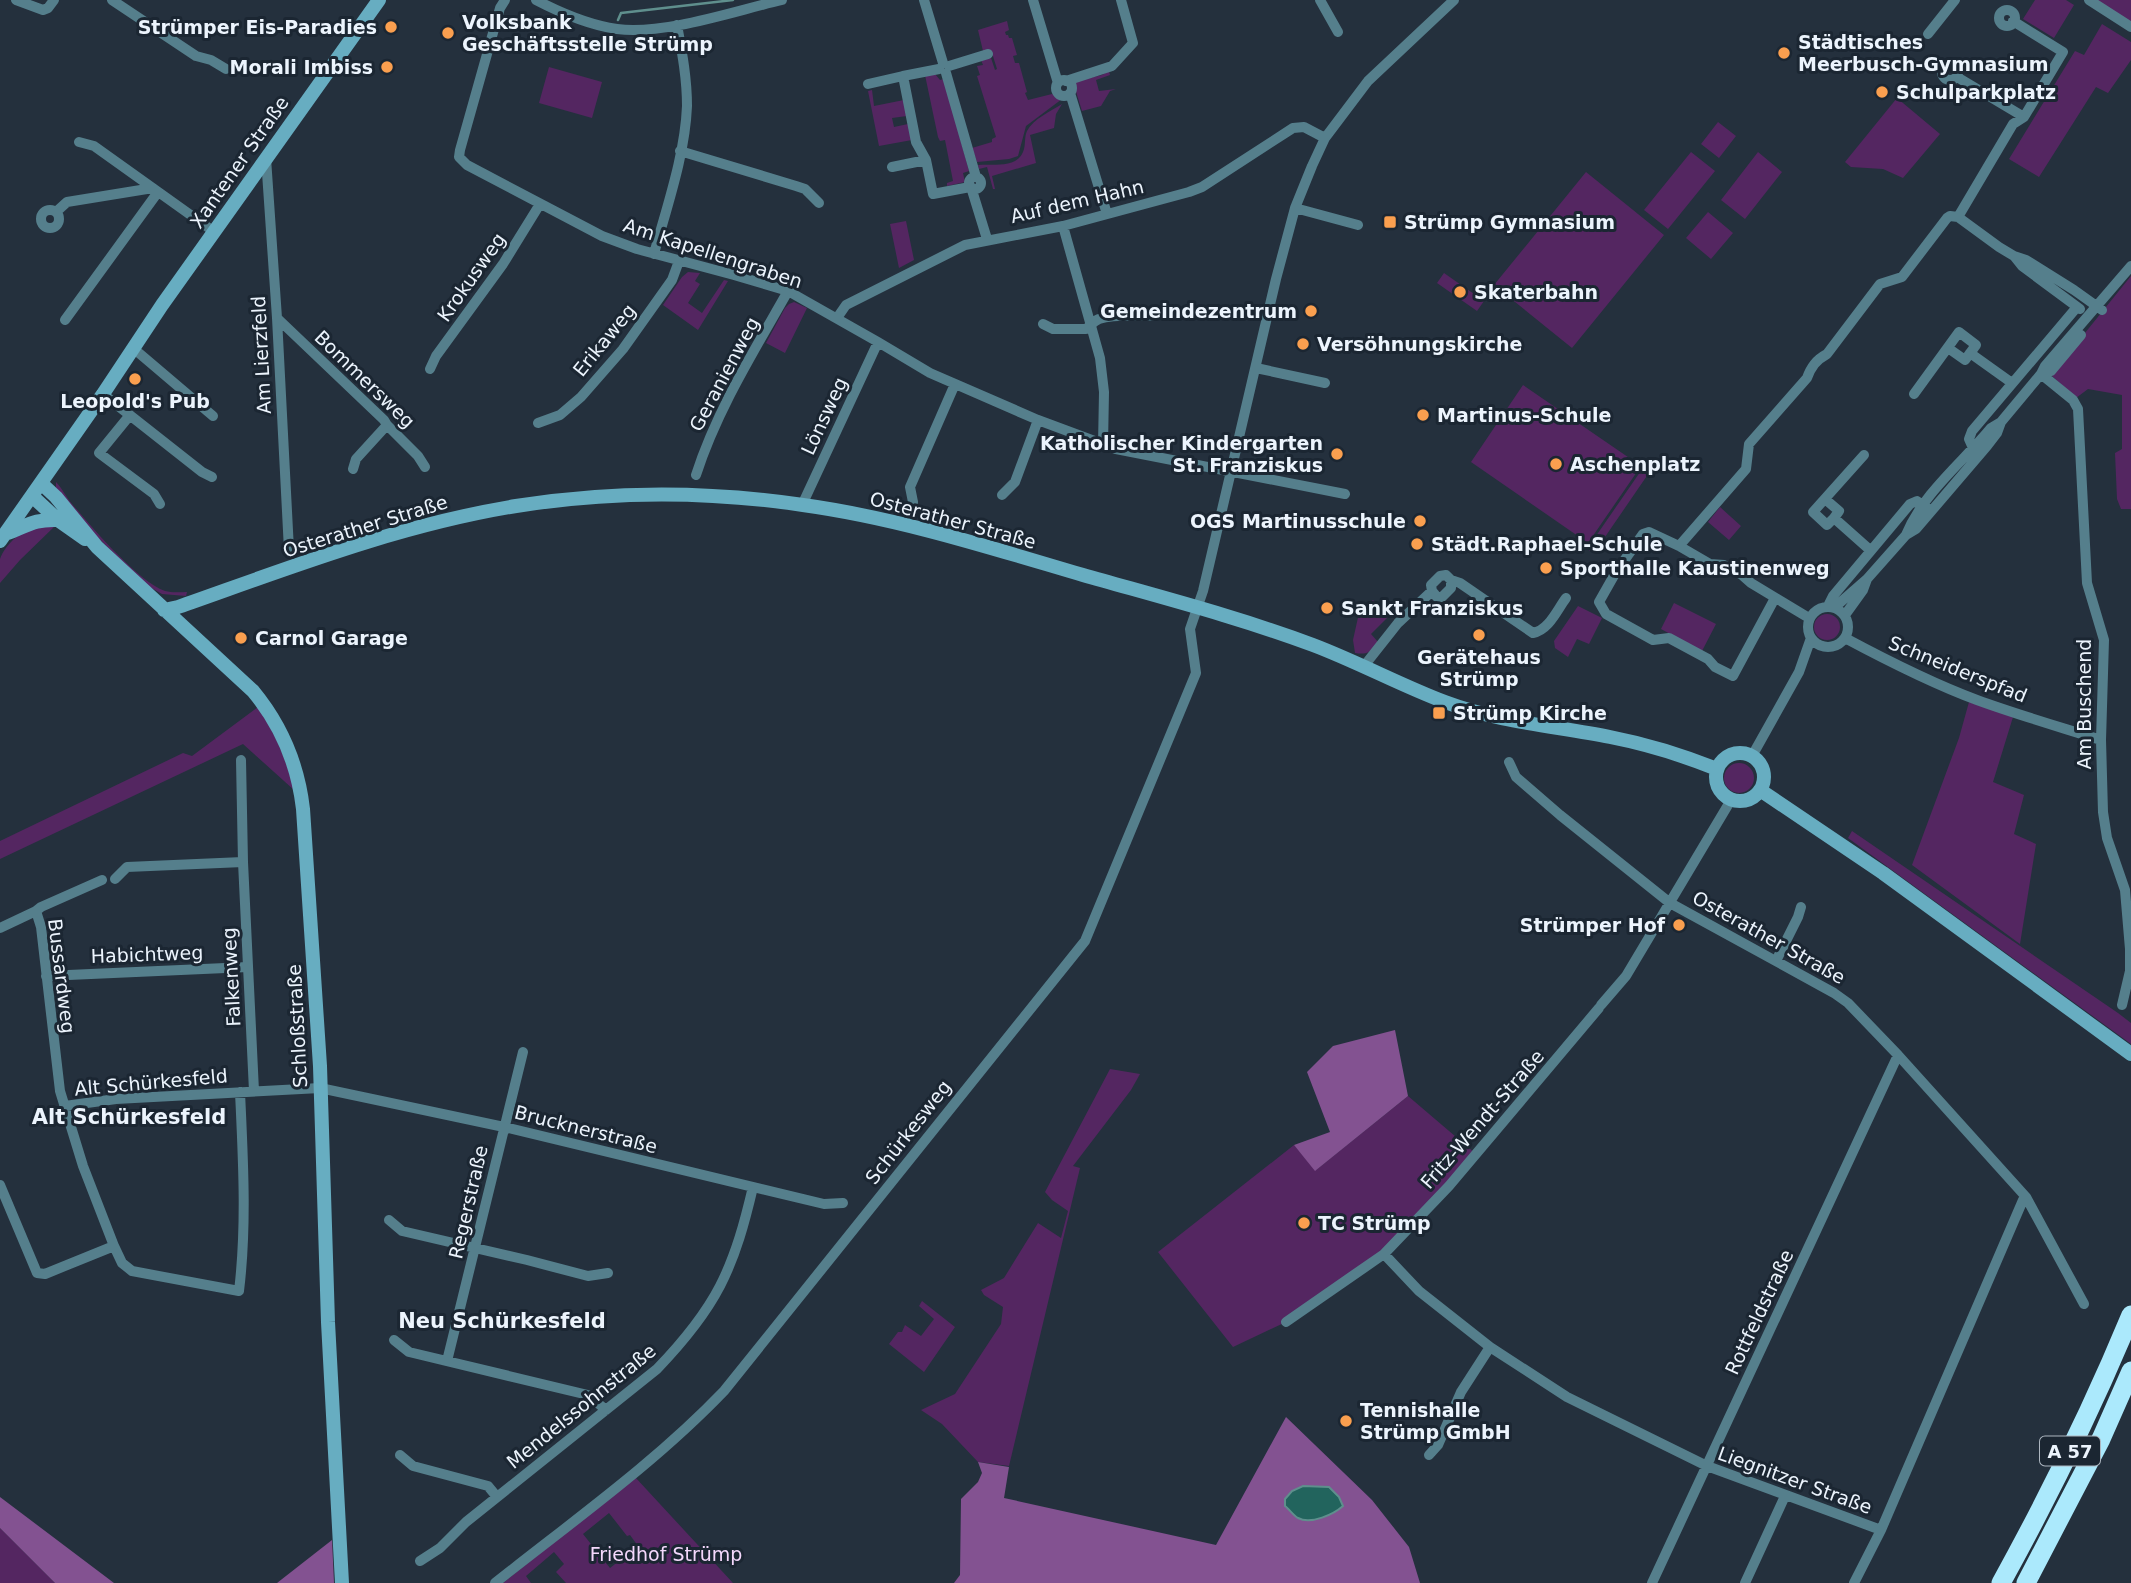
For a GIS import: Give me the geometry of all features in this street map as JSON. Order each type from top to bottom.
[{"type":"highway","name":"A 57","points":[[2001,1583],[2041,1511],[2081,1429],[2131,1315]]},
{"type":"highway","name":"A 57","points":[[2026,1583],[2101,1439],[2131,1371]]},
{"type":"main road","name":"Xantener Straße","points":[[3,537],[213,231],[379,0]]},
{"type":"main road","name":"Schloßstraße","points":[[41,482],[97,547],[263,703],[282,734],[296,769],[303,809],[320,1088],[328,1322],[342,1583]]},
{"type":"main road","name":"Osterather Straße","points":[[164,610],[375,539],[450,519],[519,506],[636,495],[694,495],[802,505],[885,520],[1196,607],[1312,645],[1445,702],[1488,716],[1649,745],[1717,769]]},
{"type":"main road","name":"Schloßstraße","points":[[32,496],[58,520],[97,547]]},
{"type":"main road","points":[[3,537],[31,522],[58,520]]},
{"type":"main road","points":[[1766,793],[1739,802],[1731,800],[1719,791],[1715,777],[1721,762],[1734,754],[1752,756],[1762,767],[1766,793],[1883,873],[2131,1054]]},
{"type":"street","points":[[16,0],[43,10],[54,0]]},
{"type":"street","points":[[112,0],[196,56],[211,60],[226,69]]},
{"type":"street","name":"Am Kapellengraben","points":[[505,0],[499,8],[459,157],[467,165],[602,236],[654,254],[788,291],[930,373],[1103,445],[1345,494]]},
{"type":"street","points":[[536,0],[572,16],[616,29],[677,25],[782,0]]},
{"type":"street","points":[[924,0],[987,239]]},
{"type":"street","points":[[1033,0],[1062,82]]},
{"type":"street","points":[[1107,214],[1070,93],[1059,95],[1056,89],[1062,82],[1112,66],[1133,43],[1121,0]]},
{"type":"street","points":[[1320,0],[1338,32]]},
{"type":"street","name":"Schürkesweg","points":[[495,1583],[653,1457],[693,1423],[724,1391],[1085,941],[1196,673],[1189,629],[1203,591],[1295,208],[1325,138],[1368,81],[1454,0]]},
{"type":"street","points":[[1928,34],[1955,0]]},
{"type":"street","points":[[2089,0],[2131,27]]},
{"type":"street","points":[[1958,216],[2013,124],[2024,117],[2063,52],[2014,21]]},
{"type":"street","points":[[654,254],[680,151],[687,107],[685,66],[677,25]]},
{"type":"street","points":[[868,84],[944,68],[988,54]]},
{"type":"street","points":[[903,76],[916,142],[926,160],[933,194],[972,184]]},
{"type":"street","points":[[1957,77],[2024,117]]},
{"type":"street","name":"Auf dem Hahn","points":[[837,318],[846,305],[856,299],[958,247],[987,239],[1063,226],[1202,187],[1293,128],[1304,127],[1325,138]]},
{"type":"street","points":[[79,142],[94,146],[213,231]]},
{"type":"street","points":[[680,151],[805,189],[819,203]]},
{"type":"street","name":"Am Lierzfeld","points":[[266,158],[289,550]]},
{"type":"street","points":[[892,167],[926,160]]},
{"type":"street","points":[[56,212],[67,202],[156,190]]},
{"type":"street","points":[[65,320],[156,190]]},
{"type":"street","name":"Krokusweg","points":[[430,369],[436,356],[503,264],[540,204]]},
{"type":"street","points":[[1295,208],[1358,225]]},
{"type":"street","points":[[1679,546],[1746,469],[1749,444],[1807,379],[1810,369],[1827,354],[1880,284],[1902,276],[1950,216],[1958,216],[2014,256],[2026,260],[2099,308]]},
{"type":"street","points":[[1063,226],[1100,358],[1104,392],[1103,445]]},
{"type":"street","points":[[2014,256],[2022,267],[2091,317]]},
{"type":"street","name":"Erikaweg","points":[[538,422],[560,415],[581,397],[623,349],[672,280],[679,261]]},
{"type":"street","points":[[1752,756],[1800,672],[1811,638],[1808,628],[1810,618],[1817,609],[1832,607],[1867,579],[1906,535],[1916,529],[1926,510],[1973,447],[1991,428],[2001,422],[2041,374],[2051,370],[2091,317],[2117,292],[2129,268]]},
{"type":"street","name":"Geranienweg","points":[[696,475],[707,441],[723,407],[788,291]]},
{"type":"street","points":[[1973,447],[1970,434],[2077,307]]},
{"type":"street","points":[[1043,324],[1053,329],[1086,330],[1096,320],[1172,313]]},
{"type":"street","name":"Bommersweg","points":[[277,318],[384,420],[425,467]]},
{"type":"street","points":[[1914,394],[1959,332],[1976,345],[1965,360],[1948,348]]},
{"type":"street","name":"Lönsweg","points":[[802,505],[878,342]]},
{"type":"street","points":[[134,348],[213,416]]},
{"type":"street","points":[[1970,353],[2012,383]]},
{"type":"street","points":[[1256,368],[1325,383]]},
{"type":"street","name":"Am Buschend","points":[[2041,374],[2073,400],[2078,409],[2087,583],[2104,640],[2101,740],[2103,812],[2107,838],[2125,890],[2129,922],[2130,971],[2122,1005]]},
{"type":"street","points":[[913,502],[910,487],[955,384]]},
{"type":"street","points":[[103,394],[212,477]]},
{"type":"street","points":[[130,415],[99,453],[154,494],[160,504]]},
{"type":"street","points":[[1002,495],[1015,482],[1038,420]]},
{"type":"street","points":[[1926,510],[1987,446],[2001,422]]},
{"type":"street","points":[[353,469],[356,459],[387,425]]},
{"type":"street","points":[[1825,499],[1839,511],[1827,525],[1813,512],[1864,455]]},
{"type":"street","points":[[1832,607],[1833,596],[1910,504],[1917,501],[1926,510]]},
{"type":"street","points":[[1833,517],[1870,550]]},
{"type":"street","points":[[1775,598],[1733,676],[1669,638],[1653,640],[1605,614],[1599,602],[1640,536],[1649,532],[1710,564],[1724,565],[1810,618]]},
{"type":"street","points":[[1845,615],[1863,590],[1867,579]]},
{"type":"street","points":[[1364,666],[1398,623],[1432,591],[1437,597],[1442,597],[1451,588],[1451,580],[1460,583],[1533,633],[1541,631],[1566,597]]},
{"type":"street","points":[[1811,638],[1823,647],[1836,646],[1845,638],[1849,627],[1845,615],[1832,607]]},
{"type":"street","name":"Schneiderspfad","points":[[1845,638],[1936,684],[1978,701],[2101,740]]},
{"type":"street","points":[[1800,672],[1823,647]]},
{"type":"street","name":"Falkenweg","points":[[241,760],[254,1091]]},
{"type":"street","name":"Osterather Straße","points":[[1509,762],[1516,777],[1670,903],[1834,993],[1847,1003],[1898,1055],[2026,1197],[2084,1304]]},
{"type":"street","name":"Fritz-Wendt-Straße","points":[[1286,1322],[1384,1254],[1448,1188],[1626,976],[1731,800]]},
{"type":"street","points":[[115,879],[127,867],[243,862]]},
{"type":"street","name":"Bussardweg","points":[[0,928],[102,880]]},
{"type":"street","points":[[1776,961],[1801,907]]},
{"type":"street","name":"Bussardweg","points":[[36,911],[41,927],[54,1045]]},
{"type":"street","name":"Habichtweg","points":[[46,976],[248,967]]},
{"type":"street","name":"Alt Schürkesfeld","points":[[54,1045],[60,1091],[83,1166],[122,1264],[132,1271],[239,1291],[243,1261],[244,1195],[240,1092]]},
{"type":"street","name":"Regerstraße","points":[[447,1361],[523,1052]]},
{"type":"street","name":"Rottfeldstraße","points":[[1652,1583],[1898,1055]]},
{"type":"street","name":"Alt Schürkesfeld","points":[[65,1106],[116,1099],[320,1088]]},
{"type":"street","name":"Brucknerstraße","points":[[320,1088],[504,1128],[824,1204],[843,1203]]},
{"type":"street","points":[[0,1185],[37,1273],[45,1274],[114,1246]]},
{"type":"street","name":"Mendelssohnstraße","points":[[420,1561],[440,1548],[466,1522],[657,1369],[687,1337],[720,1286],[741,1236],[753,1187]]},
{"type":"street","name":"Liegnitzer Straße","points":[[1384,1254],[1419,1291],[1490,1347],[1567,1397],[1707,1466],[1881,1530],[2017,1212],[2026,1197]]},
{"type":"street","points":[[389,1220],[402,1231],[588,1276],[608,1273]]},
{"type":"street","points":[[394,1340],[409,1352],[588,1395],[606,1410]]},
{"type":"street","points":[[1429,1455],[1438,1445],[1461,1392],[1490,1347]]},
{"type":"street","points":[[400,1455],[413,1466],[488,1486],[497,1497]]},
{"type":"street","points":[[1745,1583],[1786,1496]]},
{"type":"street","points":[[1854,1583],[1881,1530]]},
{"type":"green space","points":[[2035,0],[2066,0],[2074,5],[2054,38],[2023,19]]},
{"type":"green space","points":[[2096,0],[2131,0],[2131,22]]},
{"type":"green space","points":[[1007,21],[1009,30],[1005,32],[1012,38],[1017,55],[1013,56],[1015,63],[1019,63],[1028,100],[1052,94],[1062,99],[1026,126],[1018,156],[977,162],[972,148],[992,142],[996,137],[977,76],[980,75],[977,66],[983,65],[981,60],[991,58],[995,70],[997,69],[992,53],[983,51],[978,30]]},
{"type":"green space","points":[[2102,24],[2131,42],[2131,60],[2108,93],[2096,87],[2039,177],[2009,159],[2075,51],[2084,55]]},
{"type":"green space","points":[[549,67],[602,82],[592,118],[539,103]]},
{"type":"green space","points":[[1109,71],[1110,75],[1096,80],[1099,91],[1116,89],[1110,91],[1101,106],[1082,111],[1073,82]]},
{"type":"green space","points":[[935,74],[940,80],[944,79],[969,171],[963,173],[965,182],[947,186],[947,183],[953,181],[946,145],[945,140],[940,141],[938,137],[925,75]]},
{"type":"green space","points":[[872,90],[874,106],[904,100],[907,116],[892,118],[894,127],[908,124],[912,140],[879,146],[868,91]]},
{"type":"green space","points":[[1897,98],[1940,134],[1903,178],[1883,169],[1851,167],[1845,162]]},
{"type":"green space","points":[[1062,104],[1056,114],[1054,128],[1030,135],[1036,163],[992,176],[993,189],[987,167],[979,169],[978,165],[1015,161],[1023,152],[1026,133],[1033,123]]},
{"type":"green space","points":[[1718,122],[1736,136],[1719,158],[1701,144]]},
{"type":"green space","points":[[1691,152],[1715,171],[1668,229],[1644,210]]},
{"type":"green space","points":[[1758,152],[1782,172],[1745,219],[1721,200]]},
{"type":"green space","points":[[1586,172],[1664,235],[1572,348],[1494,285]]},
{"type":"green space","points":[[1708,212],[1733,233],[1711,259],[1686,238]]},
{"type":"green space","points":[[906,221],[914,260],[899,268],[890,224]]},
{"type":"green space","points":[[688,272],[700,273],[695,281],[700,284],[688,303],[702,313],[724,280],[728,281],[698,330],[663,305]]},
{"type":"green space","name":"Skaterbahn","points":[[1444,273],[1484,301],[1477,311],[1437,283]]},
{"type":"green space","points":[[2131,276],[2131,509],[2121,509],[2117,499],[2115,453],[2122,449],[2122,395],[2088,389],[2076,398],[2051,375]]},
{"type":"green space","points":[[794,302],[807,308],[785,353],[766,343],[785,308]]},
{"type":"green space","name":"Aschenplatz","points":[[1523,385],[1641,466],[1588,543],[1471,462]]},
{"type":"green space","points":[[1647,462],[1653,467],[1594,553],[1587,549]]},
{"type":"green space","points":[[56,482],[128,565],[165,591],[187,592],[186,596],[162,594],[148,586],[92,532],[56,488]]},
{"type":"green space","points":[[1720,507],[1741,526],[1729,540],[1708,522]]},
{"type":"green space","points":[[33,526],[55,526],[0,583],[2,554],[13,540]]},
{"type":"green space","points":[[1373,600],[1388,617],[1371,634],[1378,642],[1374,648],[1366,653],[1355,653],[1353,640],[1359,613]]},
{"type":"green space","points":[[1674,603],[1716,624],[1702,651],[1661,629]]},
{"type":"green space","points":[[1578,606],[1602,618],[1589,644],[1577,639],[1568,657],[1555,648],[1554,641]]},
{"type":"green space","points":[[1827,614],[1836,618],[1840,627],[1836,636],[1827,640],[1818,636],[1814,627],[1818,618]]},
{"type":"green space","points":[[1969,702],[2013,717],[1993,782],[2024,795],[2014,834],[2036,844],[2020,944],[1912,865],[1959,738]]},
{"type":"green space","points":[[258,707],[280,747],[294,790],[243,744],[0,859],[0,841],[183,753],[192,756]]},
{"type":"green space","points":[[1739,763],[1745,764],[1753,772],[1753,784],[1745,792],[1739,793],[1733,792],[1725,784],[1724,778],[1725,772],[1733,764]]},
{"type":"green space","points":[[1852,831],[2118,1013],[2131,1023],[2131,1044],[1848,838]]},
{"type":"green space","points":[[1110,1069],[1140,1074],[1131,1090],[1073,1166],[1080,1168],[1009,1466],[978,1462],[942,1424],[921,1410],[955,1394],[1001,1324],[1003,1307],[984,1295],[981,1290],[1004,1278],[1038,1223],[1061,1238],[1068,1211],[1045,1192]]},
{"type":"green space","name":"TC Strümp","points":[[1408,1096],[1476,1154],[1384,1254],[1286,1322],[1233,1347],[1158,1252],[1294,1145],[1316,1170]]},
{"type":"green space","points":[[922,1301],[955,1327],[924,1372],[889,1344],[898,1332],[902,1332],[905,1325],[921,1336],[934,1319],[919,1306]]},
{"type":"green space","name":"Friedhof Strümp","points":[[635,1477],[733,1583],[566,1583],[556,1572],[564,1564],[554,1552],[526,1576],[531,1583],[503,1583]],"holes":[[[609,1513],[627,1536],[630,1535],[638,1546],[610,1568],[583,1534]]]},
{"type":"green space","points":[[0,1528],[55,1583],[0,1583]]},
{"type":"shaded area","points":[[1395,1030],[1408,1096],[1315,1171],[1294,1145],[1330,1132],[1307,1072],[1333,1046]]},
{"type":"shaded area","points":[[1286,1417],[1372,1500],[1409,1547],[1420,1583],[954,1583],[960,1575],[961,1499],[978,1482],[982,1473],[978,1462],[1009,1467],[1004,1498],[1216,1545]]},
{"type":"shaded area","points":[[1303,1486],[1329,1487],[1339,1497],[1343,1506],[1316,1519],[1298,1518],[1285,1506],[1285,1499],[1292,1491]]},
{"type":"shaded area","points":[[0,1497],[114,1583],[55,1583],[0,1528]]},
{"type":"shaded area","points":[[332,1540],[334,1583],[277,1583]]},
{"type":"waterway","points":[[618,20],[621,13],[733,0]]},
{"type":"place","name":"Strümper Eis-Paradies","points":[[391,27]]},
{"type":"place","name":"Volksbank Geschäftsstelle Strümp","points":[[448,33]]},
{"type":"place","name":"Städtisches Meerbusch-Gymnasium","points":[[1784,53]]},
{"type":"place","name":"Morali Imbiss","points":[[387,67]]},
{"type":"place","name":"Schulparkplatz","points":[[1882,92]]},
{"type":"place","name":"Strümp Gymnasium","points":[[1390,222]]},
{"type":"place","name":"Skaterbahn","points":[[1460,292]]},
{"type":"place","name":"Gemeindezentrum","points":[[1311,311]]},
{"type":"place","name":"Versöhnungskirche","points":[[1303,344]]},
{"type":"place","name":"Leopold's Pub","points":[[135,379]]},
{"type":"place","name":"Martinus-Schule","points":[[1423,415]]},
{"type":"place","name":"Katholischer Kindergarten St. Franziskus","points":[[1337,454]]},
{"type":"place","name":"Aschenplatz","points":[[1556,464]]},
{"type":"place","name":"OGS Martinusschule","points":[[1420,521]]},
{"type":"place","name":"Städt.Raphael-Schule","points":[[1417,544]]},
{"type":"place","name":"Sporthalle Kaustinenweg","points":[[1546,568]]},
{"type":"place","name":"Sankt Franziskus","points":[[1327,608]]},
{"type":"place","name":"Gerätehaus Strümp","points":[[1479,635]]},
{"type":"place","name":"Carnol Garage","points":[[241,638]]},
{"type":"place","name":"Strümp Kirche","points":[[1439,713]]},
{"type":"place","name":"Strümper Hof","points":[[1679,925]]},
{"type":"place","name":"TC Strümp","points":[[1304,1223]]},
{"type":"place","name":"Tennishalle Strümp GmbH","points":[[1346,1421]]},
{"type":"district","name":"Alt Schürkesfeld","points":[[129,1117]]},
{"type":"district","name":"Neu Schürkesfeld","points":[[502,1321]]}]
